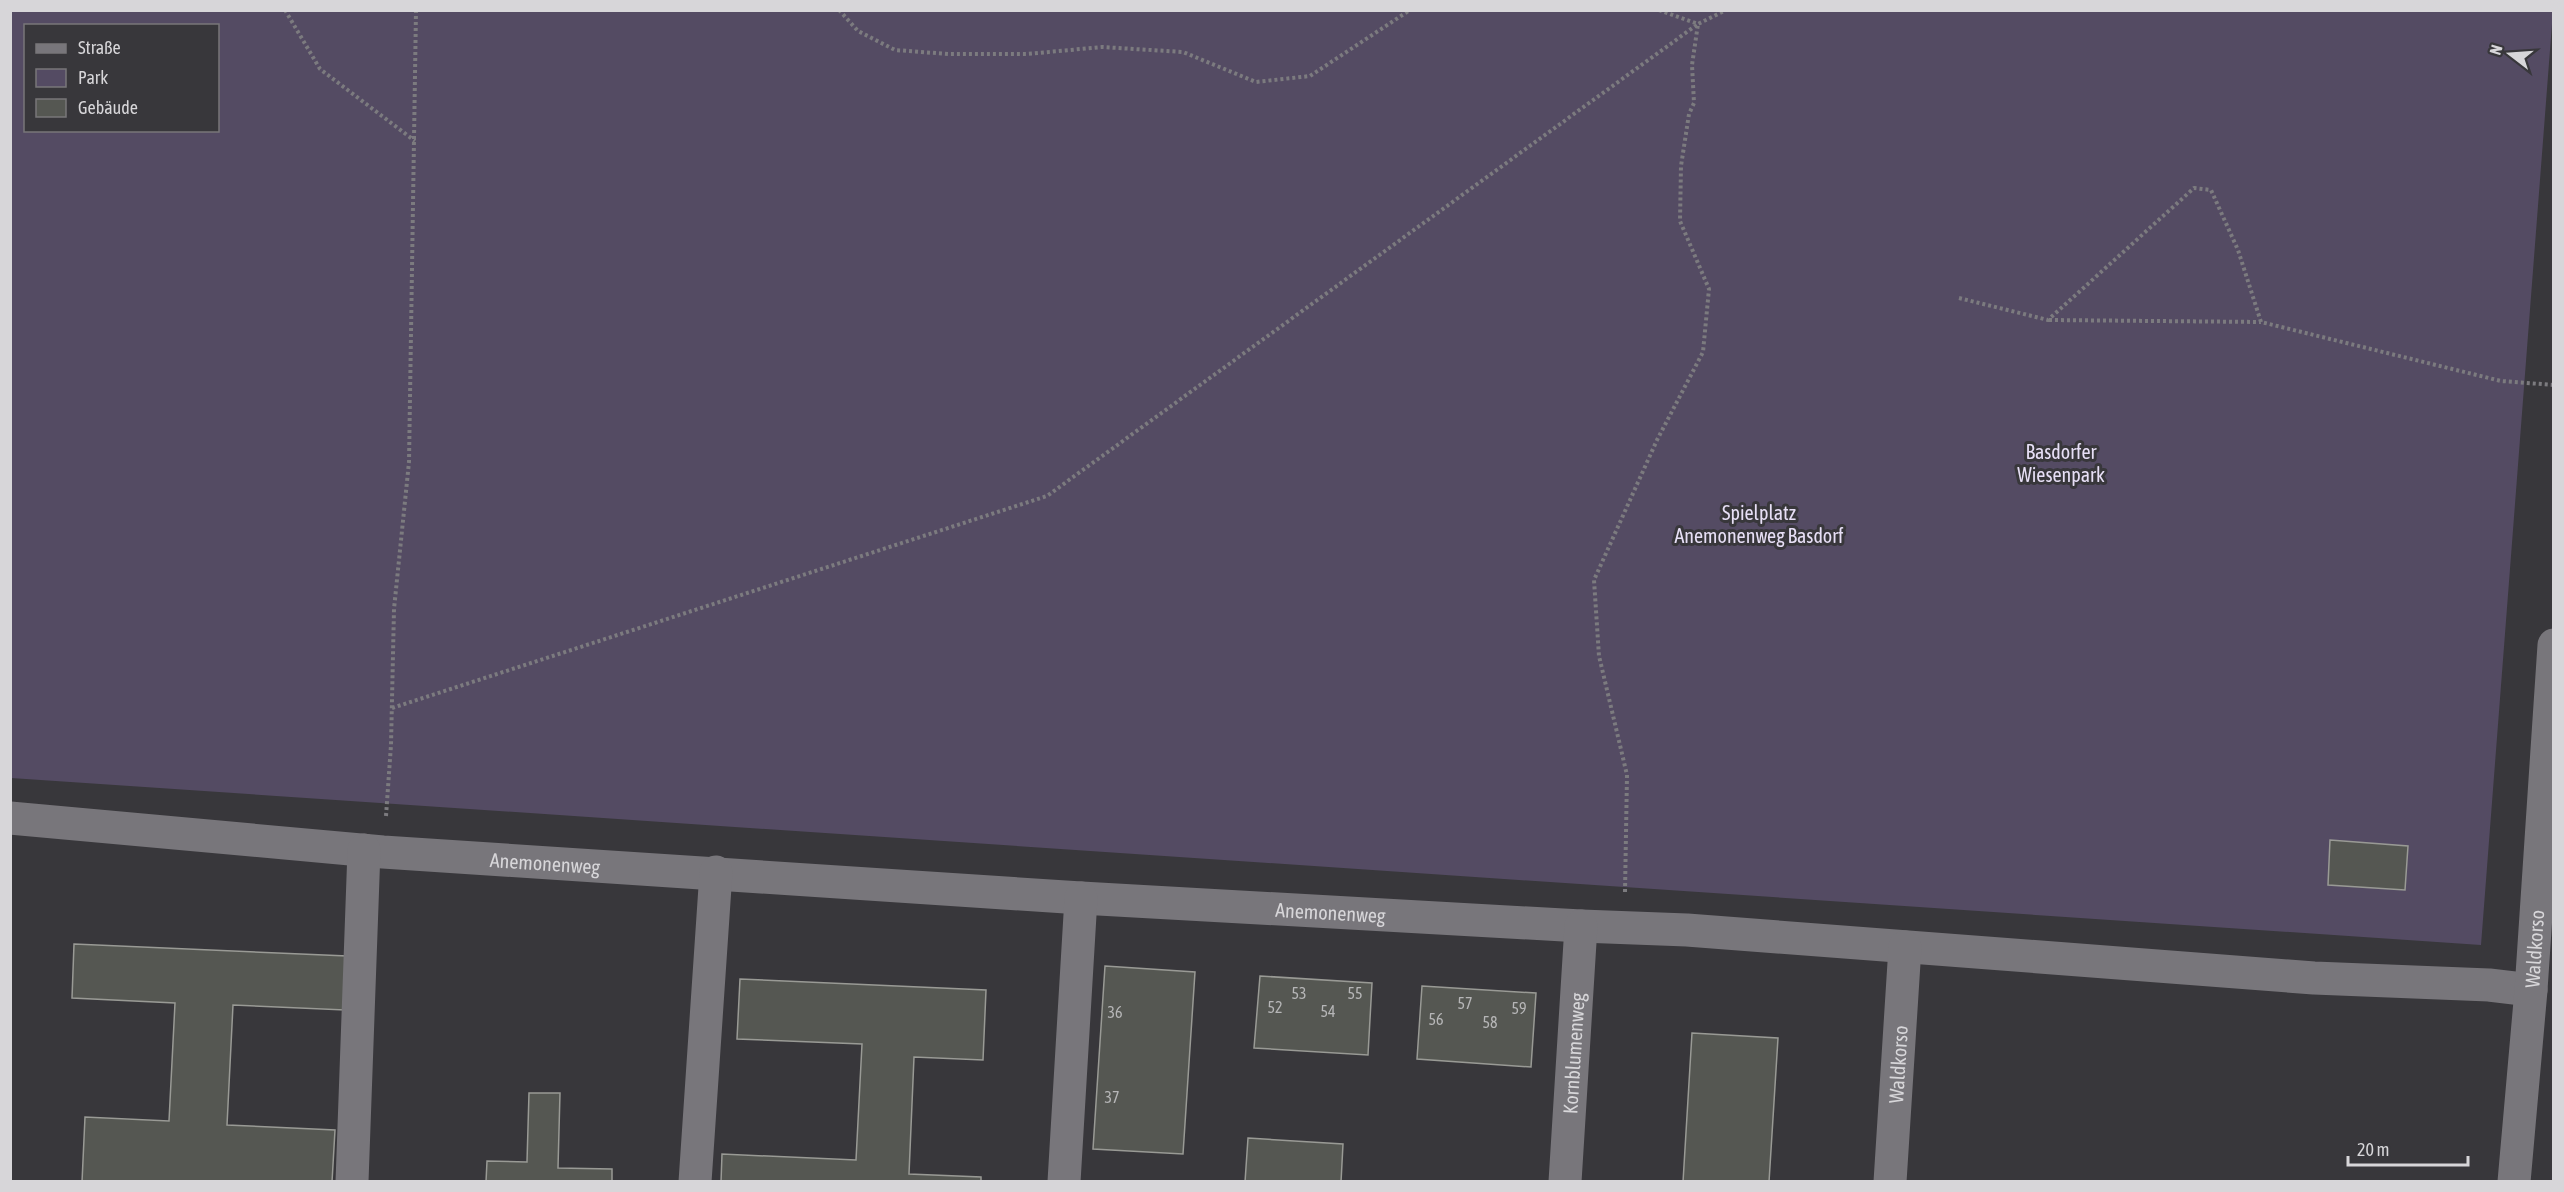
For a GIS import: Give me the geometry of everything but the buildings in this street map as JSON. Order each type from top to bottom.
[{"type":"street","name":"Waldkorso","points":[[2514,1182],[2530,990],[2553,645]]},
{"type":"street","name":"Anemonenweg","points":[[10,818],[374,851],[1081,898],[1687,930],[2314,978],[2489,985],[2530,990]]},
{"type":"street","points":[[352,1182],[374,851]]},
{"type":"street","points":[[695,1182],[716,872]]},
{"type":"street","points":[[1064,1182],[1081,898]]},
{"type":"street","name":"Kornblumenweg","points":[[1565,1182],[1581,926]]},
{"type":"street","name":"Waldkorso","points":[[1890,1182],[1905,947]]},
{"type":"path","points":[[285,10],[320,69],[416,141]]},
{"type":"path","points":[[374,851],[392,746],[394,609],[409,462],[416,141],[416,10]]},
{"type":"path","points":[[839,10],[858,31],[895,50],[948,54],[1027,54],[1102,47],[1183,52],[1256,82],[1310,76],[1410,10]]},
{"type":"path","points":[[1659,10],[1698,24]]},
{"type":"path","points":[[392,708],[1047,496],[1698,24],[1726,10]]},
{"type":"path","points":[[1624,928],[1627,775],[1599,656],[1594,580],[1657,440],[1703,352],[1709,289],[1680,221],[1682,166],[1689,114],[1694,103],[1692,65],[1698,24]]},
{"type":"path","points":[[2048,320],[2194,188],[2211,190],[2238,250],[2261,322]]},
{"type":"path","points":[[1959,298],[2048,320],[2261,322],[2500,381],[2553,385]]},
{"type":"green space","name":"Basdorfer Wiesenpark","points":[[10,11],[2553,11],[2481,945],[11,778]]},
{"type":"park label","name":"Spielplatz Anemonenweg Basdorf","points":[[1759,524]]}]
